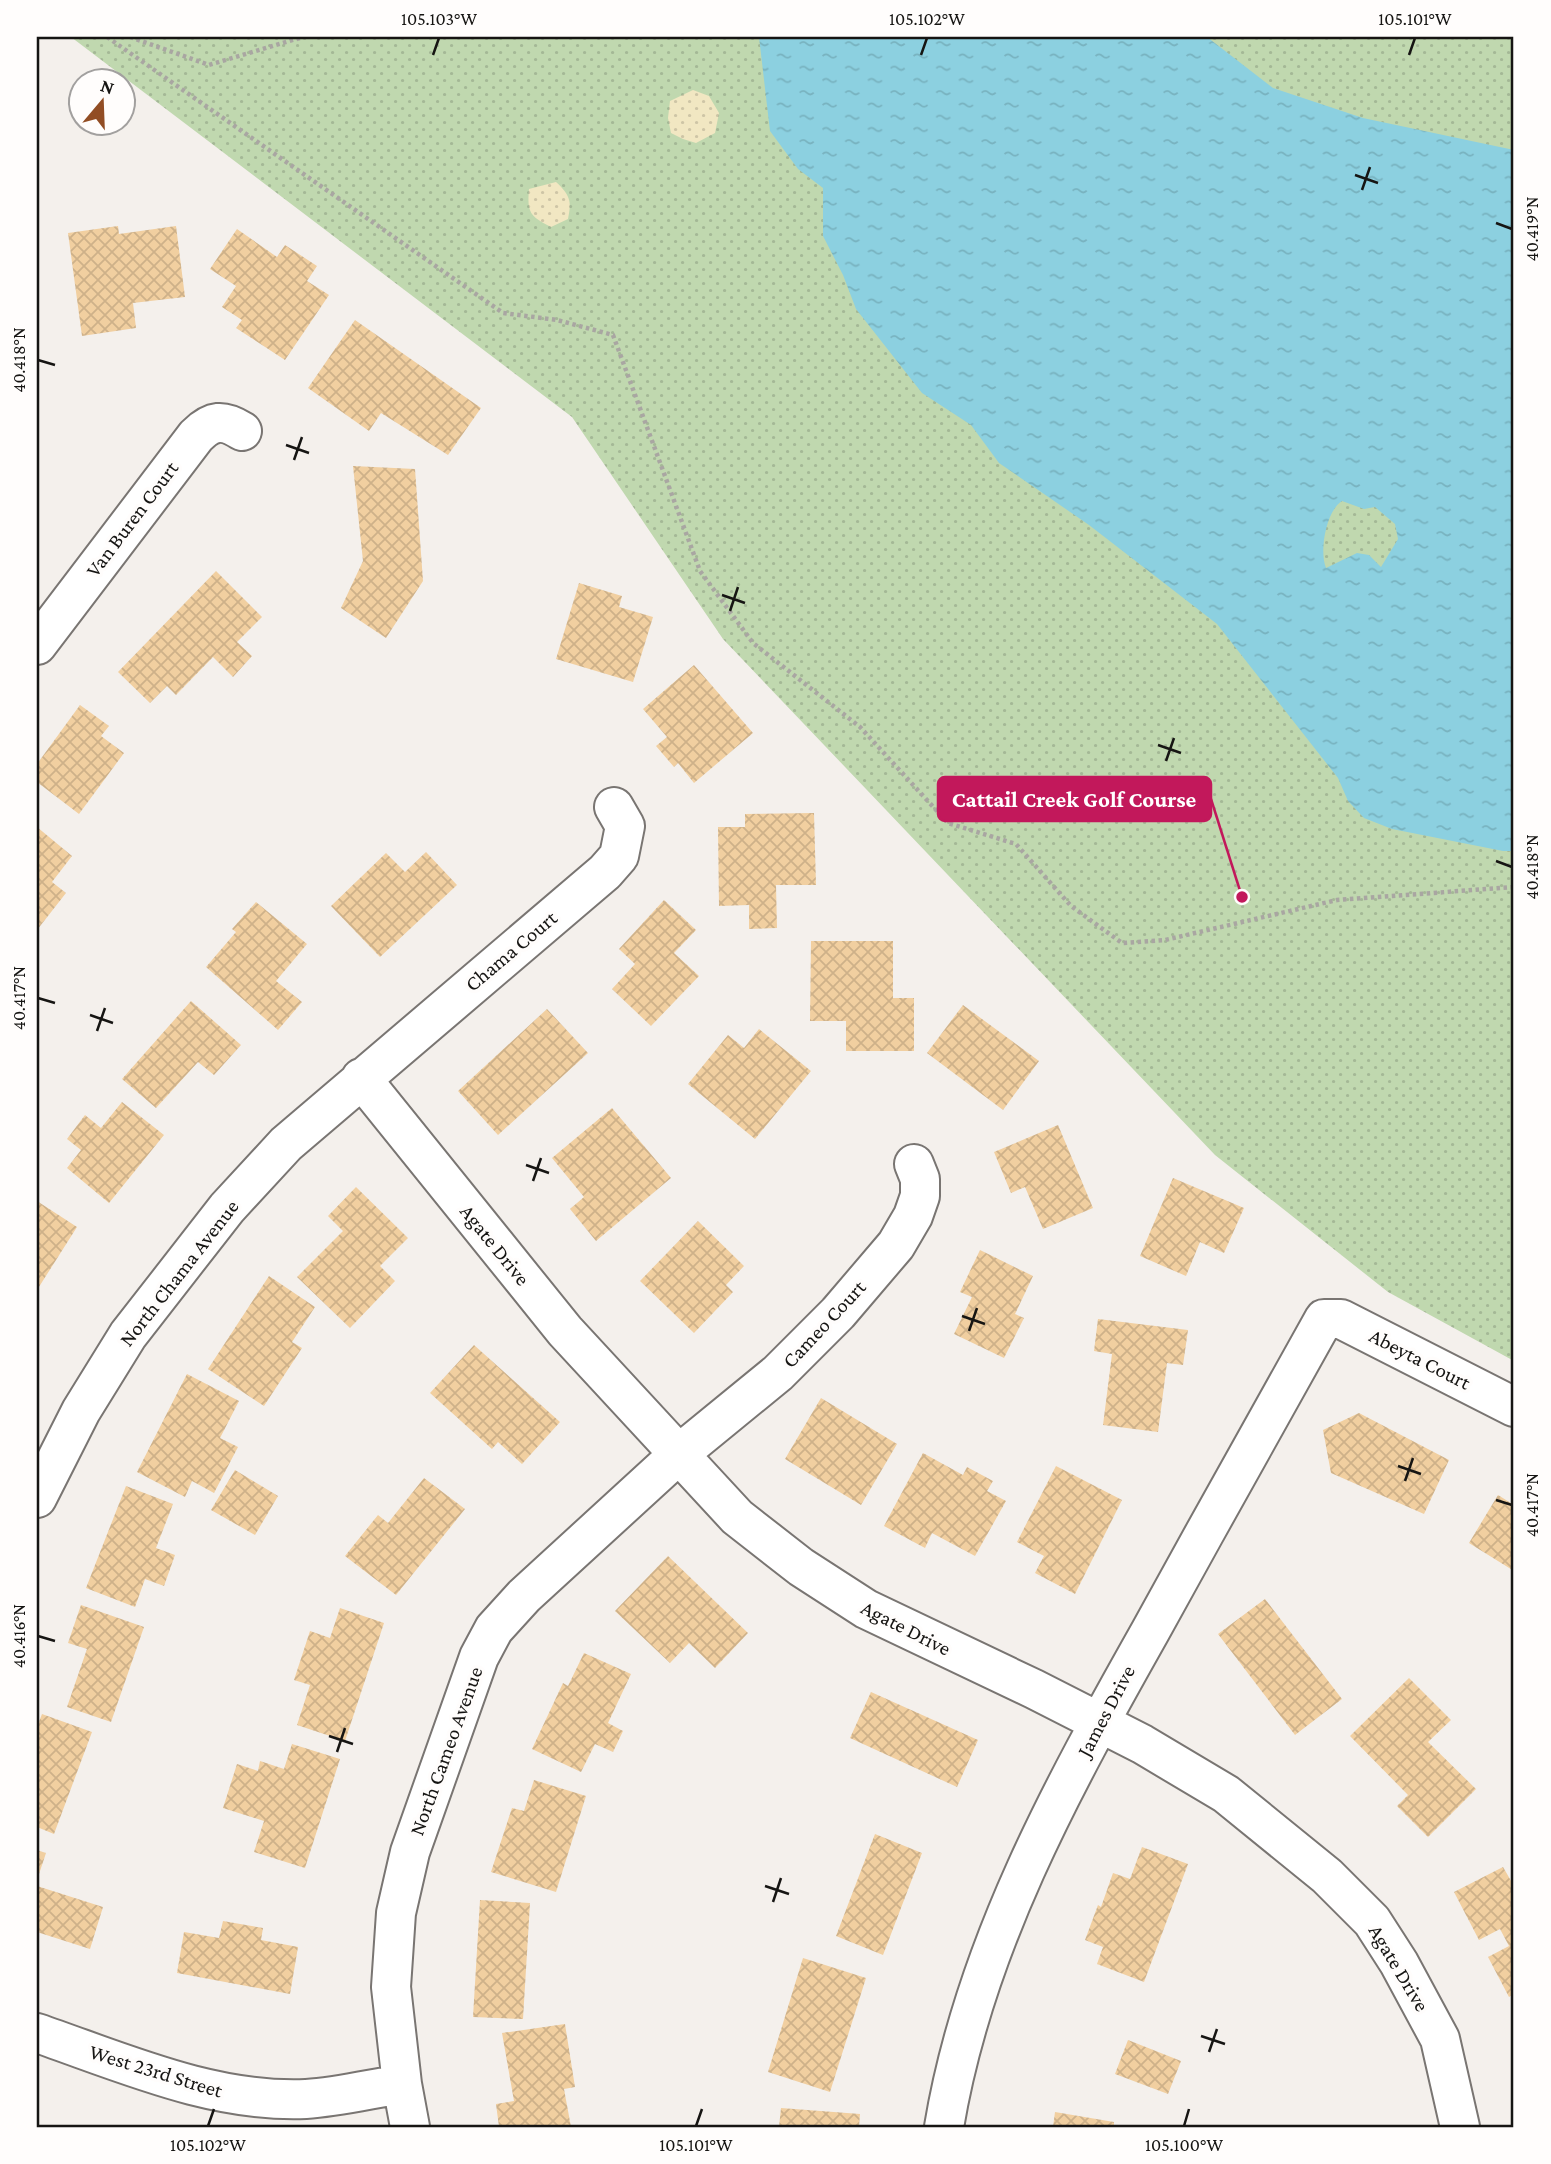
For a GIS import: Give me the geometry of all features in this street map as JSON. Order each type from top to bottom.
[{"type":"street","name":"Van Buren Court","points":[[37,645],[196,436],[207,425],[228,422],[242,431]]},
{"type":"street","name":"Chama Court","points":[[361,1078],[605,872],[619,856],[625,826],[614,807]]},
{"type":"street","name":"Agate Drive","points":[[361,1078],[565,1331],[737,1517],[801,1567],[866,1609],[1142,1744],[1226,1794],[1327,1876],[1372,1921],[1399,1962],[1440,2039],[1460,2127]]},
{"type":"street","name":"North Chama Avenue","points":[[37,1498],[82,1411],[136,1324],[236,1198],[286,1144],[361,1078]]},
{"type":"street","name":"Cameo Court","points":[[679,1454],[778,1373],[838,1313],[896,1245],[914,1216],[920,1196],[920,1179],[914,1164]]},
{"type":"street","name":"Abeyta Court","points":[[1324,1319],[1341,1319],[1514,1407]]},
{"type":"street","name":"James Drive","points":[[944,2127],[952,2079],[971,2009],[988,1958],[1037,1842],[1099,1722],[1324,1319]]},
{"type":"street","name":"North Cameo Avenue","points":[[410,2127],[402,2084],[391,1987],[396,1913],[410,1852],[479,1657],[494,1629],[524,1596],[679,1454]]},
{"type":"street","name":"West 23rd Street","points":[[37,2033],[191,2086],[246,2096],[307,2099],[402,2084]]},
{"type":"path","points":[[107,37],[503,313],[557,320],[613,335],[700,571],[753,643],[860,727],[947,822],[1016,844],[1071,906],[1122,943],[1166,940],[1337,900],[1514,887]]},
{"type":"path","points":[[130,37],[209,65],[303,37]]},
{"type":"green space","points":[[71,37],[1514,37],[1514,1361],[1388,1292],[1215,1155],[723,639],[572,417],[136,86],[136,66],[109,66]]},
{"type":"sand","points":[[693,90],[709,96],[719,113],[715,133],[696,143],[671,133],[668,118],[670,101]]},
{"type":"sand","points":[[556,182],[569,199],[569,213],[568,219],[551,227],[531,213],[529,189]]},
{"type":"water","points":[[759,37],[1207,37],[1273,88],[1363,118],[1514,150],[1514,851],[1392,829],[1364,818],[1348,801],[1338,778],[1217,624],[1089,525],[999,463],[971,425],[922,393],[856,309],[843,275],[823,236],[823,188],[798,169],[770,131]],"holes":[[[1342,501],[1364,509],[1375,507],[1395,524],[1398,539],[1381,567],[1369,555],[1357,553],[1326,568],[1323,552],[1325,532],[1336,506]]]},
{"type":"building","points":[[118,226],[119,234],[176,226],[185,297],[133,303],[136,328],[82,336],[68,233]]},
{"type":"building","points":[[237,229],[277,257],[285,245],[317,266],[307,281],[329,295],[285,360],[236,328],[242,320],[222,307],[236,286],[210,269]]},
{"type":"building","points":[[355,320],[481,408],[448,455],[381,413],[369,431],[308,388]]},
{"type":"building","points":[[353,466],[415,469],[423,581],[386,638],[341,608],[363,561]]},
{"type":"building","points":[[216,571],[262,617],[237,642],[252,656],[233,677],[213,657],[176,695],[167,686],[150,703],[118,672]]},
{"type":"building","points":[[579,583],[622,596],[619,607],[653,617],[633,682],[556,659]]},
{"type":"building","points":[[694,665],[753,733],[694,783],[678,763],[674,767],[656,746],[667,737],[643,709]]},
{"type":"building","points":[[80,705],[109,726],[101,736],[124,753],[79,814],[37,782],[37,764]]},
{"type":"building","points":[[814,813],[816,885],[776,885],[777,928],[749,929],[749,905],[719,906],[718,827],[745,827],[745,814]]},
{"type":"building","points":[[37,827],[72,856],[52,882],[66,893],[37,930]]},
{"type":"building","points":[[426,852],[457,885],[380,957],[331,906],[386,853],[405,872]]},
{"type":"building","points":[[664,900],[696,930],[674,953],[699,976],[651,1026],[612,989],[635,964],[619,949]]},
{"type":"building","points":[[256,902],[307,944],[276,981],[302,1002],[278,1030],[206,967],[236,932],[232,929]]},
{"type":"building","points":[[811,941],[893,941],[893,998],[914,998],[914,1051],[846,1051],[846,1021],[810,1021]]},
{"type":"building","points":[[191,1001],[241,1045],[214,1075],[198,1062],[156,1108],[122,1079]]},
{"type":"building","points":[[963,1005],[1039,1061],[1003,1110],[927,1053]]},
{"type":"building","points":[[547,1009],[588,1053],[498,1135],[458,1091]]},
{"type":"building","points":[[759,1029],[811,1071],[755,1139],[688,1084],[728,1035],[744,1048]]},
{"type":"building","points":[[122,1102],[164,1135],[109,1203],[67,1168],[81,1150],[67,1139],[85,1115],[101,1128]]},
{"type":"building","points":[[612,1108],[671,1178],[596,1241],[570,1209],[584,1197],[552,1158]]},
{"type":"building","points":[[1058,1125],[1093,1208],[1043,1229],[1025,1187],[1011,1193],[994,1152]]},
{"type":"building","points":[[1173,1178],[1244,1208],[1224,1253],[1200,1242],[1186,1276],[1140,1256]]},
{"type":"building","points":[[356,1187],[408,1238],[380,1266],[395,1281],[350,1328],[297,1277],[343,1231],[328,1216]]},
{"type":"building","points":[[37,1201],[77,1227],[37,1290]]},
{"type":"building","points":[[698,1221],[744,1266],[726,1285],[733,1292],[694,1333],[640,1281]]},
{"type":"building","points":[[980,1250],[1033,1276],[1015,1314],[1024,1318],[1004,1358],[954,1334],[972,1297],[960,1292]]},
{"type":"building","points":[[269,1276],[315,1307],[292,1342],[302,1348],[264,1406],[208,1369]]},
{"type":"building","points":[[1098,1319],[1188,1330],[1183,1365],[1167,1363],[1158,1432],[1103,1425],[1112,1354],[1094,1351]]},
{"type":"building","points":[[474,1345],[560,1422],[522,1464],[498,1442],[492,1449],[430,1393]]},
{"type":"building","points":[[187,1374],[239,1401],[220,1438],[238,1447],[214,1493],[192,1481],[185,1497],[137,1472]]},
{"type":"building","points":[[821,1398],[897,1444],[861,1505],[785,1459]]},
{"type":"building","points":[[1359,1413],[1449,1460],[1424,1514],[1331,1473],[1323,1430]]},
{"type":"building","points":[[923,1453],[963,1475],[967,1467],[993,1481],[987,1491],[1006,1501],[975,1556],[932,1533],[925,1548],[884,1526]]},
{"type":"building","points":[[1056,1466],[1122,1500],[1075,1594],[1035,1573],[1044,1556],[1017,1542]]},
{"type":"building","points":[[235,1470],[278,1496],[255,1535],[211,1510]]},
{"type":"building","points":[[424,1478],[465,1509],[396,1595],[345,1556],[378,1515],[388,1523]]},
{"type":"building","points":[[126,1486],[173,1504],[156,1548],[175,1555],[164,1586],[145,1579],[135,1607],[86,1588]]},
{"type":"building","points":[[1498,1495],[1514,1505],[1514,1571],[1469,1543]]},
{"type":"building","points":[[668,1556],[748,1633],[715,1668],[689,1643],[670,1663],[615,1611]]},
{"type":"building","points":[[1265,1599],[1342,1699],[1295,1735],[1218,1634]]},
{"type":"building","points":[[81,1605],[144,1627],[111,1722],[67,1707],[87,1649],[68,1643]]},
{"type":"building","points":[[340,1608],[384,1623],[345,1741],[297,1725],[310,1685],[294,1680],[310,1631],[330,1638]]},
{"type":"building","points":[[584,1653],[631,1674],[608,1723],[623,1731],[613,1752],[595,1744],[581,1772],[532,1749],[563,1683],[568,1686]]},
{"type":"building","points":[[1409,1678],[1451,1720],[1428,1742],[1476,1789],[1428,1837],[1397,1806],[1408,1795],[1350,1736]]},
{"type":"building","points":[[871,1692],[978,1740],[957,1787],[850,1738]]},
{"type":"building","points":[[42,1714],[92,1732],[54,1834],[37,1827],[37,1727]]},
{"type":"building","points":[[292,1744],[340,1759],[305,1868],[254,1852],[264,1821],[223,1808],[237,1764],[258,1771],[260,1761],[284,1769]]},
{"type":"building","points":[[534,1780],[586,1796],[556,1892],[491,1872],[512,1808],[524,1811]]},
{"type":"building","points":[[875,1834],[922,1853],[883,1955],[836,1936]]},
{"type":"building","points":[[1142,1847],[1188,1864],[1144,1982],[1097,1964],[1103,1947],[1085,1940],[1113,1873],[1130,1879]]},
{"type":"building","points":[[37,1850],[46,1853],[37,1880]]},
{"type":"building","points":[[1503,1867],[1514,1886],[1514,1994],[1509,1997],[1488,1957],[1509,1946],[1500,1929],[1479,1940],[1454,1892]]},
{"type":"building","points":[[37,1886],[103,1907],[90,1949],[37,1932]]},
{"type":"building","points":[[480,1900],[530,1903],[523,2019],[473,2017]]},
{"type":"building","points":[[223,1921],[263,1928],[261,1940],[298,1947],[290,1994],[177,1973],[184,1932],[219,1938]]},
{"type":"building","points":[[803,1958],[866,1978],[830,2092],[768,2072]]},
{"type":"building","points":[[565,2024],[575,2087],[564,2089],[571,2127],[499,2127],[496,2104],[514,2101],[502,2033]]},
{"type":"building","points":[[1128,2040],[1181,2061],[1168,2094],[1115,2074]]},
{"type":"building","points":[[781,2108],[860,2114],[859,2127],[779,2127]]},
{"type":"building","points":[[1055,2112],[1114,2122],[1114,2127],[1053,2127]]},
{"type":"place","name":"Cattail Creek Golf Course","points":[[1242,897]]}]
